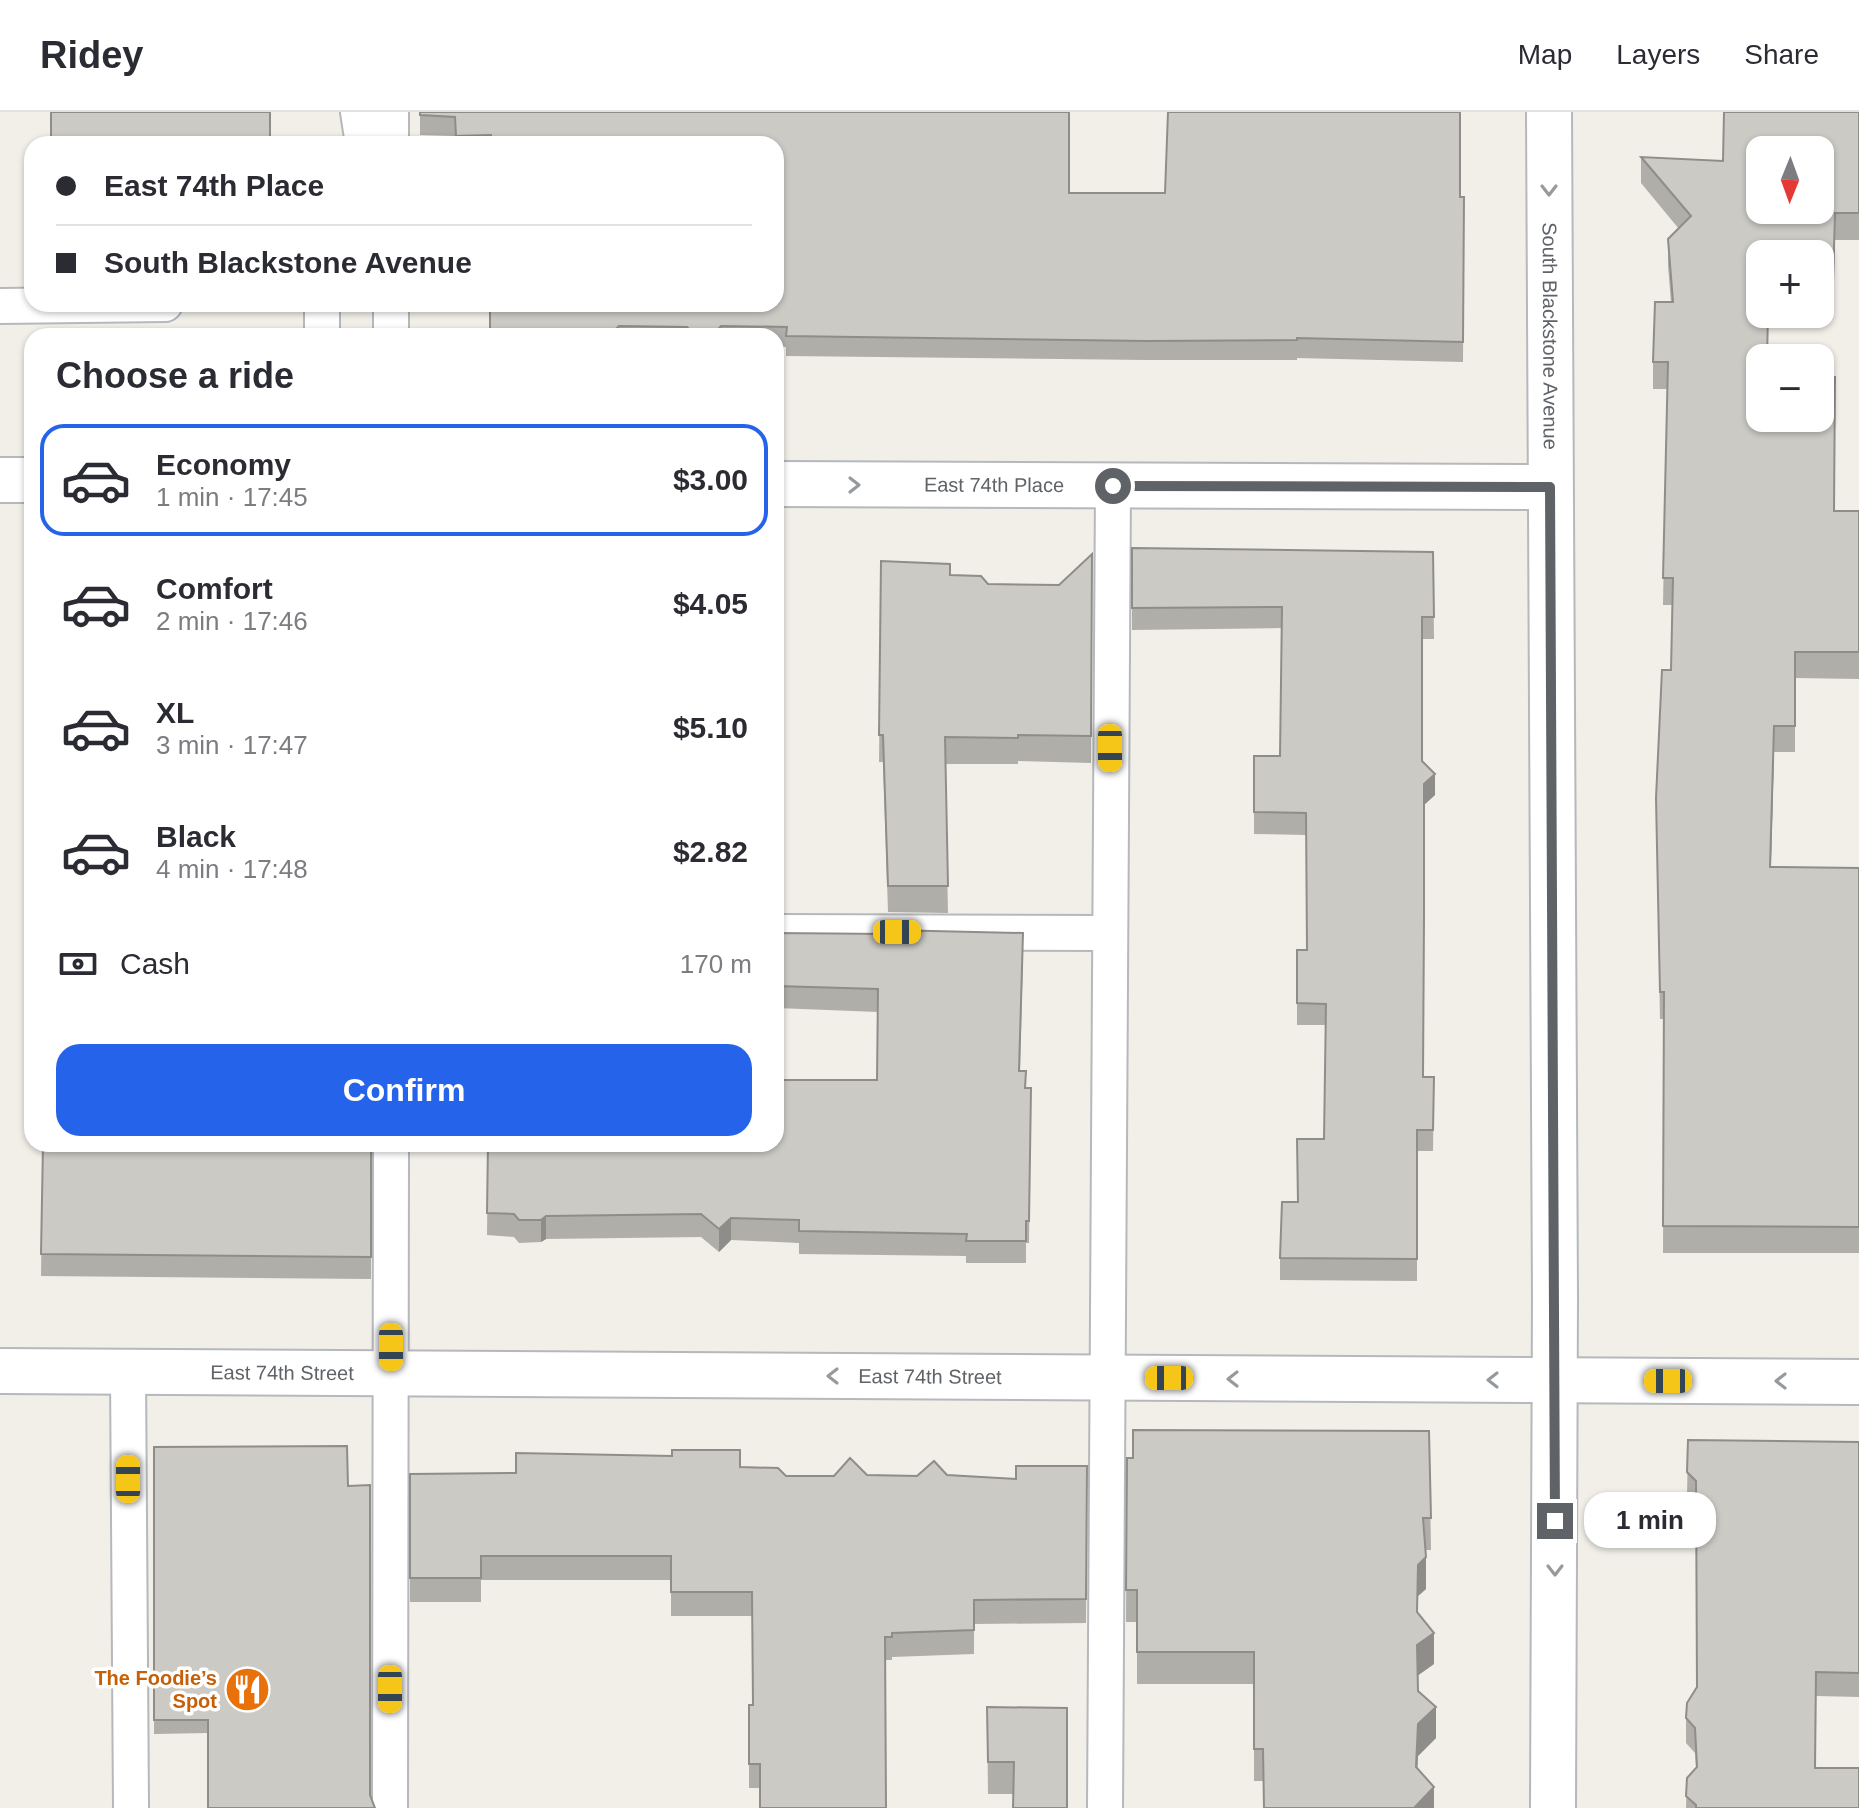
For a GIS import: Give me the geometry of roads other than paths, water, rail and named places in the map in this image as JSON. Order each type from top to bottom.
[{"type":"street","name":"South Blackstone Avenue","points":[[1549,112],[1555,1380],[1553,1808]]},
{"type":"street","points":[[0,480],[24,480]]},
{"type":"street","name":"East 74th Place","points":[[784,484],[1550,487]]},
{"type":"street","name":"East 74th Street","points":[[0,1371],[1859,1382]]},
{"type":"lane","points":[[358,112],[362,136]]},
{"type":"lane","points":[[391,112],[391,136]]},
{"type":"lane","points":[[0,306],[24,306]]},
{"type":"lane","points":[[1105,1808],[1113,486]]},
{"type":"lane","points":[[784,932],[1108,933]]},
{"type":"lane","points":[[390,1808],[391,1152]]},
{"type":"lane","points":[[128,1372],[131,1808]]},
{"type":"place","name":"The Foodie’s Spot","points":[[248,1689]]}]
